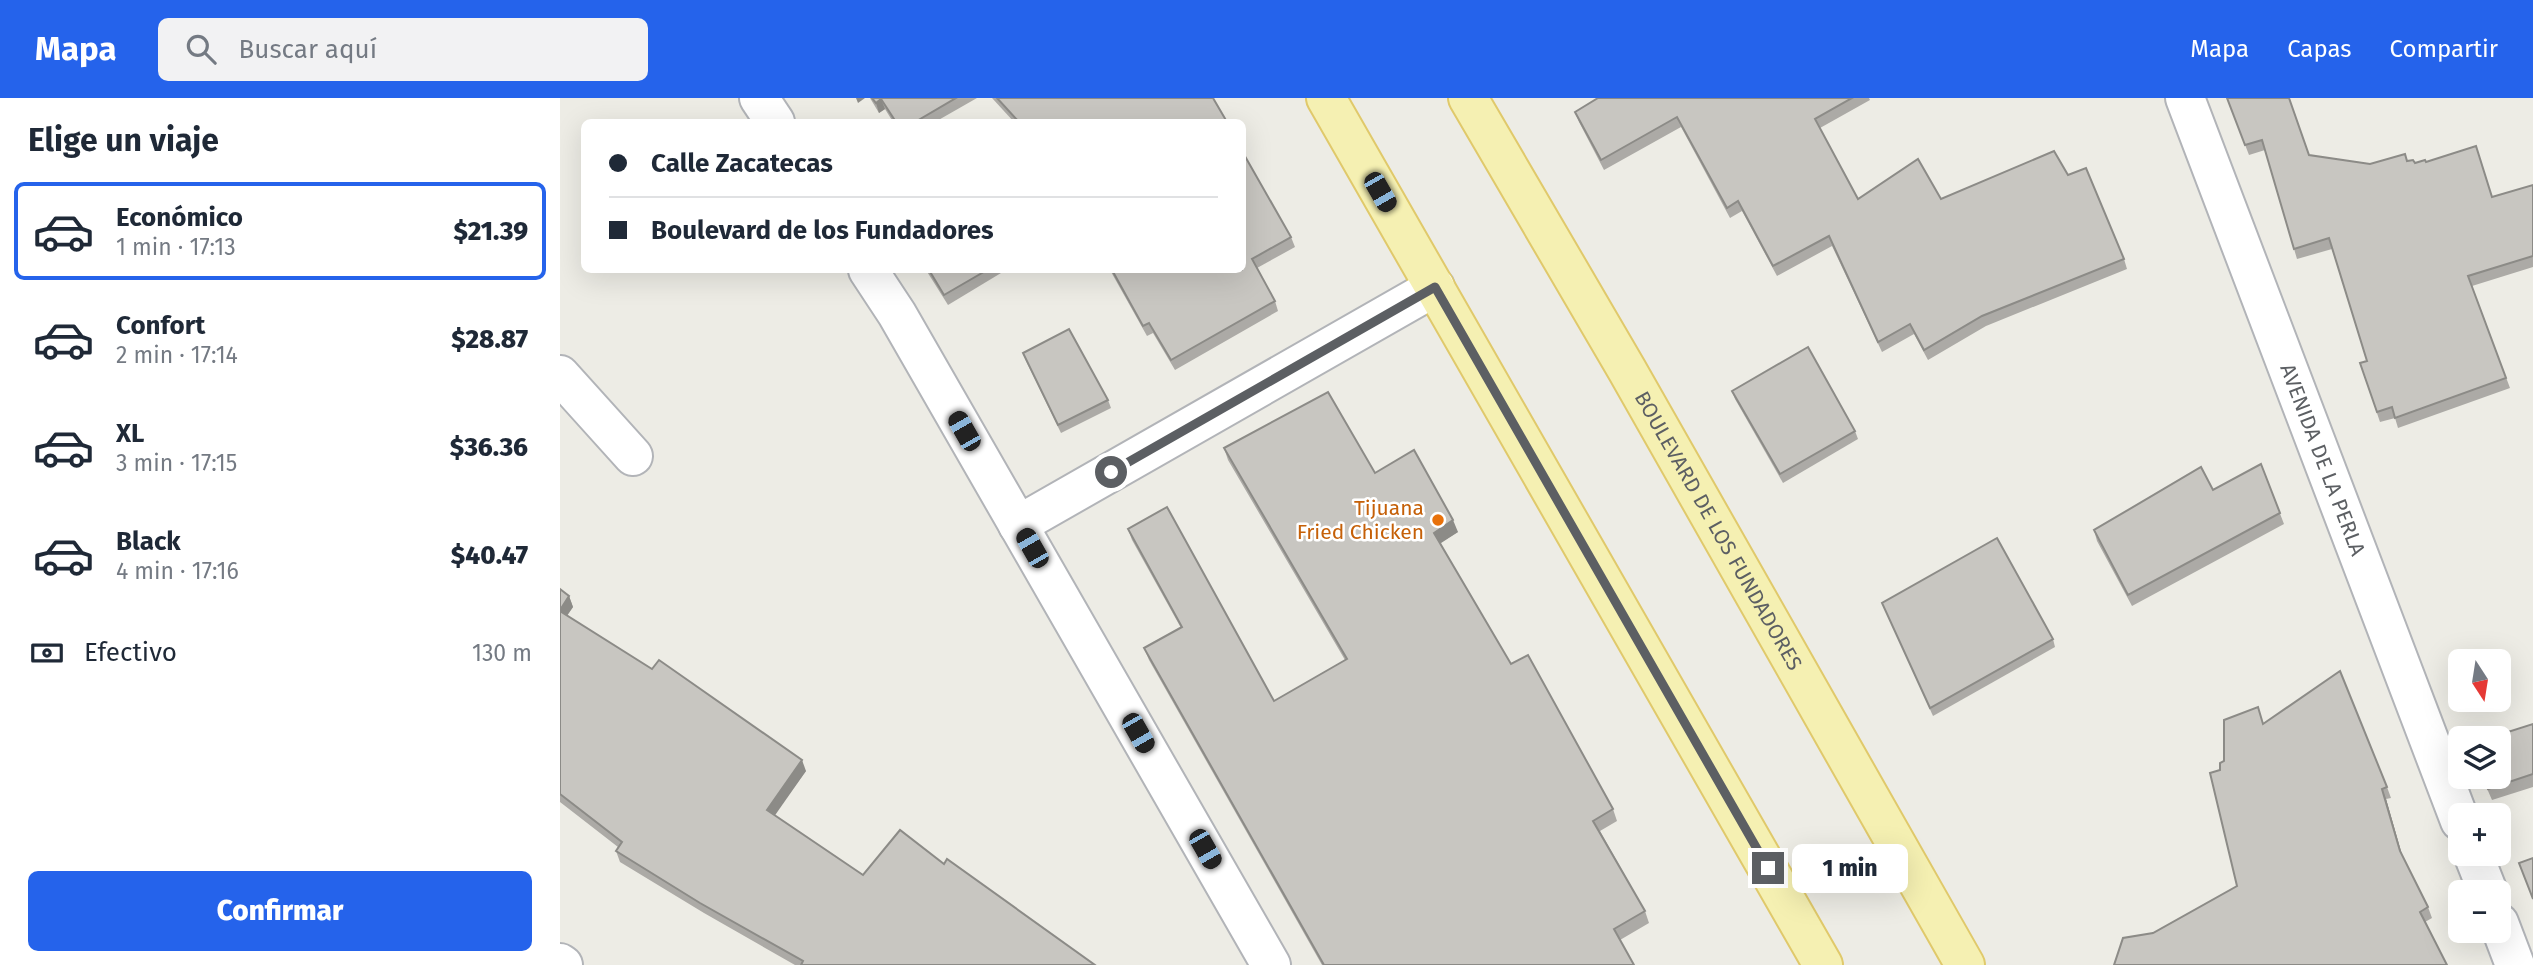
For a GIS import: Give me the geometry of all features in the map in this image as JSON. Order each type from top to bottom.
[{"type":"main road","points":[[1326,98],[1823,965]]},
{"type":"main road","name":"BOULEVARD DE LOS FUNDADORES","points":[[1468,98],[1627,370],[1965,965]]},
{"type":"street","points":[[759,98],[773,119]]},
{"type":"street","name":"AVENIDA DE LA PERLA","points":[[2185,98],[2453,803]]},
{"type":"street","points":[[870,273],[897,314],[1271,965]]},
{"type":"street","points":[[1018,525],[1435,287]]},
{"type":"street","points":[[560,375],[633,457]]},
{"type":"street","points":[[2507,943],[2515,965]]},
{"type":"building","points":[[872,98],[956,98],[920,119],[894,119],[881,99],[876,103]]},
{"type":"building","points":[[997,98],[1213,98],[1225,119],[1016,119]]},
{"type":"building","points":[[1598,98],[1852,98],[1815,119],[1858,199],[1918,159],[1941,199],[2054,151],[2068,175],[2086,168],[2124,259],[1982,316],[1924,350],[1910,324],[1878,342],[1829,236],[1773,266],[1738,201],[1727,208],[1677,117],[1601,160],[1575,112]]},
{"type":"building","points":[[2227,98],[2289,98],[2309,155],[2370,164],[2405,154],[2407,161],[2413,160],[2415,163],[2476,146],[2492,197],[2533,185],[2533,256],[2468,276],[2506,378],[2395,418],[2392,407],[2377,412],[2360,363],[2367,361],[2329,238],[2294,249],[2262,140],[2245,145]]},
{"type":"building","points":[[1246,158],[1291,237],[1252,259],[1275,301],[1171,360],[1149,323],[1143,326],[1114,273],[1246,273]]},
{"type":"building","points":[[931,273],[982,273],[944,295]]},
{"type":"building","points":[[1069,329],[1108,400],[1058,425],[1023,353]]},
{"type":"building","points":[[1808,347],[1855,431],[1780,474],[1732,391]]},
{"type":"building","points":[[1328,392],[1375,473],[1414,450],[1453,520],[1434,533],[1511,664],[1528,655],[1613,809],[1593,821],[1645,911],[1614,929],[1634,965],[1324,965],[1144,648],[1182,627],[1128,529],[1167,507],[1274,701],[1347,659],[1224,448]]},
{"type":"building","points":[[2261,464],[2280,513],[2128,595],[2094,530],[2201,467],[2213,490]]},
{"type":"building","points":[[1997,538],[2053,639],[1930,708],[1882,603]]},
{"type":"building","points":[[560,589],[569,596],[560,610]]},
{"type":"building","points":[[560,611],[652,669],[659,660],[802,760],[767,810],[863,875],[900,830],[944,864],[947,859],[1095,965],[801,965],[803,961],[700,903],[616,851],[622,842],[560,794]]},
{"type":"building","points":[[2340,671],[2387,787],[2382,789],[2400,851],[2428,907],[2420,912],[2447,965],[2114,965],[2123,938],[2153,933],[2237,886],[2210,773],[2220,770],[2220,763],[2224,761],[2224,720],[2258,707],[2263,724]]},
{"type":"building","points":[[2533,724],[2533,774],[2511,781],[2511,731]]},
{"type":"building","points":[[2533,858],[2533,899],[2519,863]]},
{"type":"place","name":"Tijuana Fried Chicken","points":[[1438,520]]},
{"type":"route","points":[[1111,472],[1435,287],[1768,868]]}]
